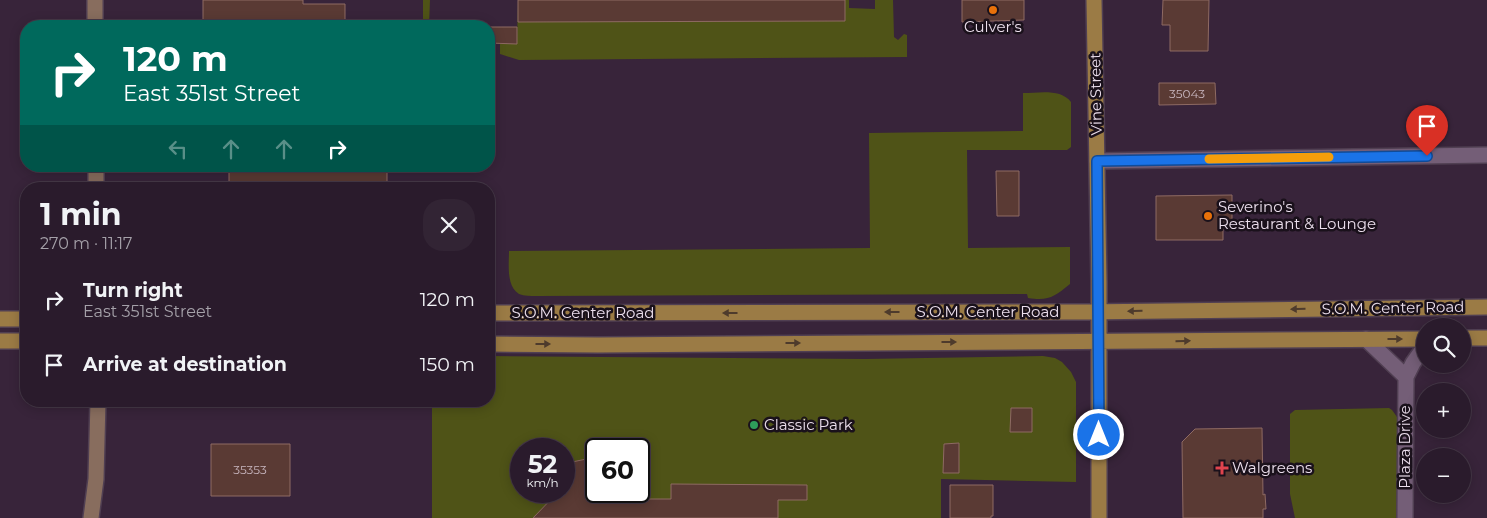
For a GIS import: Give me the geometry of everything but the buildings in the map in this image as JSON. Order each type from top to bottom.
[{"type":"main road","name":"Vine Street","points":[[1094,0],[1099,342],[1099,518]]},
{"type":"main road","name":"S.O.M. Center Road","points":[[495,313],[1098,312],[1487,306]]},
{"type":"main road","points":[[0,318],[20,319]]},
{"type":"main road","points":[[1471,338],[1487,338]]},
{"type":"main road","name":"S.O.M. Center Road","points":[[495,344],[598,345],[1416,339]]},
{"type":"main road","points":[[0,341],[20,341]]},
{"type":"street","points":[[95,0],[95,20]]},
{"type":"street","points":[[1097,161],[1487,155]]},
{"type":"street","points":[[1366,339],[1406,377]]},
{"type":"street","name":"Plaza Drive","points":[[1405,518],[1406,377],[1416,359]]},
{"type":"street","points":[[91,518],[96,478],[98,407]]},
{"type":"green space","points":[[423,0],[430,0],[429,20],[423,20]]},
{"type":"green space","points":[[518,0],[849,0],[849,8],[875,9],[875,0],[893,0],[894,37],[898,40],[904,34],[907,35],[907,57],[519,60],[500,54],[500,44],[517,43]]},
{"type":"green space","points":[[1023,93],[1055,93],[1067,98],[1071,102],[1071,147],[1067,150],[967,150],[968,248],[1070,247],[1070,284],[1051,297],[1041,299],[1028,298],[1027,294],[525,296],[519,294],[512,286],[509,274],[509,251],[870,248],[869,133],[1023,131]]},
{"type":"green space","name":"Classic Park","points":[[495,356],[865,359],[1043,356],[1055,358],[1062,362],[1071,372],[1076,382],[1076,482],[941,479],[941,518],[432,518],[432,407],[495,407]]},
{"type":"green space","points":[[1389,408],[1397,417],[1397,518],[1295,518],[1290,494],[1290,414],[1295,410]]},
{"type":"slow traffic","points":[[1209,159],[1329,157]]},
{"type":"place","name":"Culver's","points":[[993,10]]},
{"type":"place","name":"Severino's Restaurant & Lounge","points":[[1208,216]]},
{"type":"place","name":"Classic Park","points":[[754,425]]},
{"type":"place","name":"Walgreens","points":[[1222,468]]},
{"type":"route","points":[[1099,435],[1097,161],[1427,156]]}]
